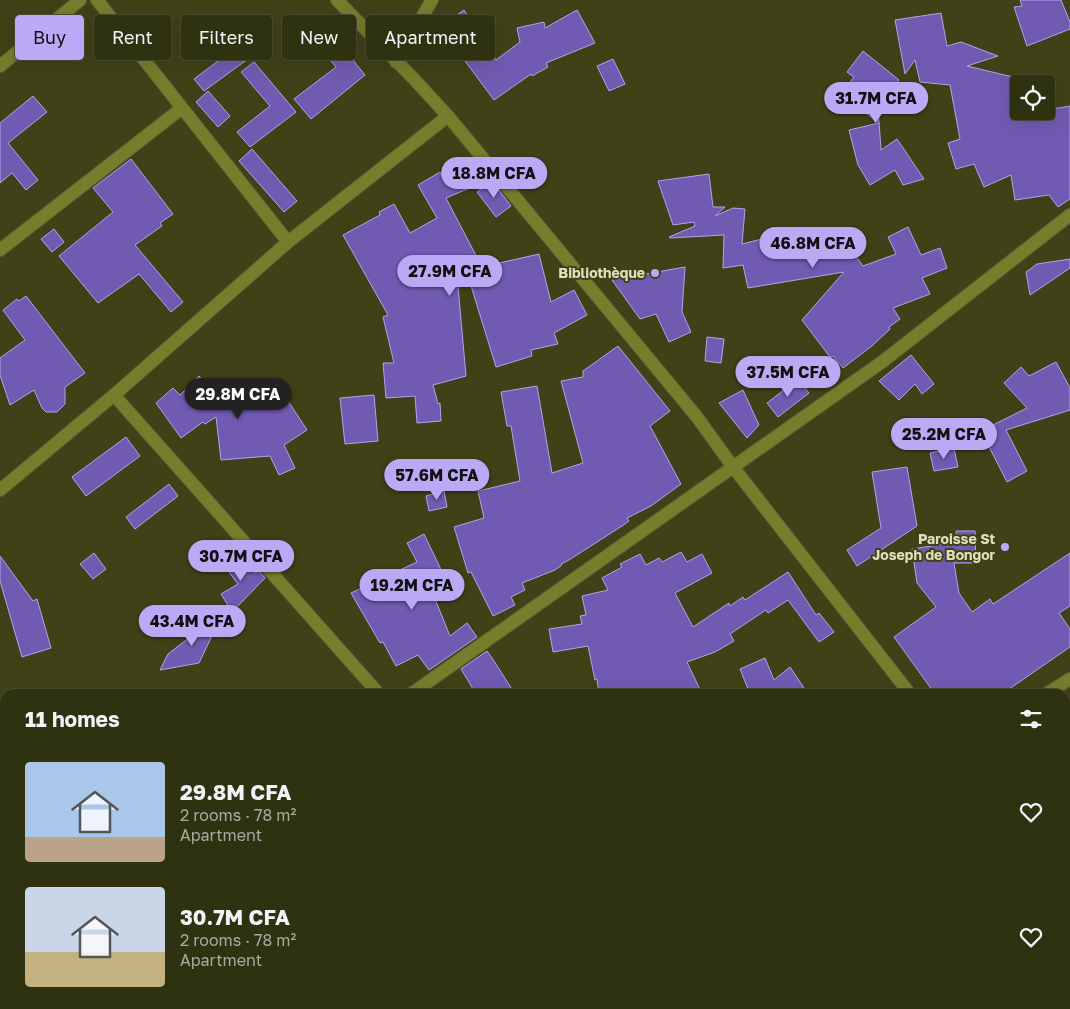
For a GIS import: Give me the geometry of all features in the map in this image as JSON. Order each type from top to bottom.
[{"type":"street","points":[[0,66],[80,0]]},
{"type":"street","points":[[96,0],[288,242]]},
{"type":"street","points":[[337,0],[448,116],[697,417],[906,689]]},
{"type":"street","points":[[396,62],[432,0]]},
{"type":"street","points":[[0,250],[182,108]]},
{"type":"street","points":[[0,490],[114,396],[288,242],[448,116]]},
{"type":"street","points":[[418,689],[882,362],[1070,215]]},
{"type":"street","points":[[114,396],[375,689]]},
{"type":"street","points":[[1054,689],[1070,679]]},
{"type":"building","points":[[1020,0],[1061,0],[1070,22],[1070,29],[1027,46],[1014,7],[1022,6]]},
{"type":"building","points":[[464,10],[467,15],[457,15]]},
{"type":"building","points":[[577,10],[595,43],[546,63],[548,67],[532,76],[531,74],[494,100],[464,60],[495,60],[495,58],[496,60],[520,42],[517,28],[544,22],[545,28]]},
{"type":"building","points":[[941,13],[947,46],[961,42],[998,56],[967,66],[1010,76],[1010,120],[1055,120],[1055,108],[1070,106],[1070,199],[1058,207],[1049,195],[1015,200],[1011,175],[984,187],[974,164],[956,169],[948,143],[960,139],[950,85],[920,82],[915,60],[905,74],[895,20]]},
{"type":"building","points":[[863,51],[899,80],[878,107],[881,150],[897,139],[924,179],[903,185],[895,170],[870,185],[858,165],[849,130],[879,123],[841,94],[854,77],[847,72]]},
{"type":"building","points":[[613,59],[625,84],[609,91],[597,66]]},
{"type":"building","points":[[219,60],[247,60],[204,91],[194,79]]},
{"type":"building","points":[[330,60],[353,60],[365,75],[311,119],[294,99],[336,67]]},
{"type":"building","points":[[254,62],[296,112],[250,147],[237,132],[270,106],[241,72]]},
{"type":"building","points":[[208,91],[230,116],[218,127],[196,102]]},
{"type":"building","points":[[33,96],[47,112],[8,143],[38,180],[26,190],[12,173],[0,183],[0,123]]},
{"type":"building","points":[[252,149],[297,201],[284,212],[239,161]]},
{"type":"building","points":[[131,159],[173,214],[160,223],[162,226],[135,245],[183,302],[171,312],[139,274],[98,303],[59,256],[113,212],[93,188]]},
{"type":"building","points":[[463,169],[472,187],[446,198],[482,267],[539,254],[551,302],[574,290],[587,315],[554,333],[558,344],[531,350],[532,356],[496,367],[464,263],[456,264],[466,376],[433,385],[438,404],[440,403],[441,421],[417,423],[415,396],[386,398],[383,363],[394,363],[383,317],[388,315],[343,235],[380,215],[379,212],[394,204],[410,233],[437,218],[418,185],[440,172],[443,178]]},
{"type":"building","points":[[709,174],[713,207],[725,207],[715,216],[733,208],[745,209],[742,244],[798,230],[814,253],[838,232],[863,266],[896,254],[888,237],[908,227],[921,255],[940,248],[947,268],[922,278],[930,294],[893,308],[900,319],[889,327],[890,329],[873,345],[843,368],[833,356],[830,357],[802,320],[844,272],[748,288],[743,265],[723,268],[724,235],[669,237],[695,226],[694,222],[673,225],[658,181]]},
{"type":"building","points":[[492,181],[511,206],[496,217],[477,192]]},
{"type":"building","points":[[54,229],[64,242],[52,252],[41,239]]},
{"type":"building","points":[[1070,259],[1070,268],[1030,295],[1026,272],[1037,264]]},
{"type":"building","points":[[685,267],[682,312],[691,332],[669,342],[656,314],[640,319],[612,280]]},
{"type":"building","points":[[26,296],[85,373],[65,387],[65,404],[57,412],[46,412],[42,408],[34,390],[10,405],[0,375],[0,358],[25,340],[3,310],[17,299],[19,301]]},
{"type":"building","points":[[707,337],[724,339],[721,363],[705,361]]},
{"type":"building","points":[[618,346],[670,411],[650,426],[681,484],[651,506],[627,518],[629,521],[561,564],[555,570],[522,583],[525,590],[511,597],[515,605],[493,616],[471,572],[468,573],[454,527],[484,518],[478,491],[520,481],[511,426],[507,426],[501,392],[537,386],[552,473],[583,463],[561,381],[583,377],[583,371]]},
{"type":"building","points":[[911,355],[934,384],[922,394],[915,384],[899,400],[879,381]]},
{"type":"building","points":[[1056,362],[1070,388],[1070,410],[1006,430],[1027,471],[1007,482],[981,431],[1027,408],[1004,383],[1021,367],[1029,376]]},
{"type":"building","points":[[199,376],[222,401],[256,380],[264,392],[277,384],[307,430],[284,445],[295,468],[279,475],[270,456],[221,460],[216,417],[205,424],[203,422],[181,438],[156,403],[173,388],[180,395]]},
{"type":"building","points":[[798,379],[809,393],[778,417],[767,403]]},
{"type":"building","points":[[743,390],[759,425],[747,438],[719,403]]},
{"type":"building","points":[[374,395],[378,441],[345,444],[340,398]]},
{"type":"building","points":[[126,437],[140,456],[86,496],[72,477]]},
{"type":"building","points":[[954,448],[958,467],[934,471],[930,453]]},
{"type":"building","points":[[907,467],[917,526],[857,566],[847,550],[881,528],[872,472]]},
{"type":"building","points":[[169,484],[178,496],[135,529],[126,517]]},
{"type":"building","points":[[444,491],[447,507],[429,511],[426,496]]},
{"type":"building","points":[[956,531],[975,531],[976,563],[954,563],[959,593],[972,612],[990,599],[993,604],[1070,553],[1070,606],[1059,613],[1070,629],[1070,647],[1009,689],[931,689],[894,637],[936,607],[917,583],[912,549],[957,542]]},
{"type":"building","points":[[424,534],[447,582],[431,589],[450,636],[467,623],[477,637],[429,670],[418,655],[396,666],[383,642],[380,643],[351,593],[417,562],[407,543]]},
{"type":"building","points":[[681,552],[687,562],[702,554],[712,573],[675,593],[693,627],[729,603],[730,606],[743,597],[745,600],[788,572],[816,615],[819,613],[834,632],[819,642],[788,600],[768,613],[766,610],[730,634],[734,641],[715,652],[687,662],[700,689],[598,689],[588,646],[553,652],[549,629],[582,624],[580,616],[586,615],[582,596],[608,590],[602,578],[622,567],[620,564],[640,554],[646,565],[659,558],[662,562]]},
{"type":"building","points":[[94,553],[106,569],[93,579],[80,564]]},
{"type":"building","points":[[241,555],[255,573],[259,571],[265,578],[232,612],[221,594],[238,584],[225,567]]},
{"type":"building","points":[[0,556],[33,601],[37,599],[51,648],[22,657],[0,581]]},
{"type":"building","points":[[224,611],[199,663],[160,670],[168,654]]},
{"type":"building","points":[[487,651],[512,689],[473,689],[461,669]]},
{"type":"building","points":[[765,658],[774,680],[790,667],[805,689],[748,689],[740,669]]},
{"type":"place","name":"Bibliothèque","points":[[655,273]]},
{"type":"place","name":"Paroisse St Joseph de Bongor","points":[[1005,547]]}]
